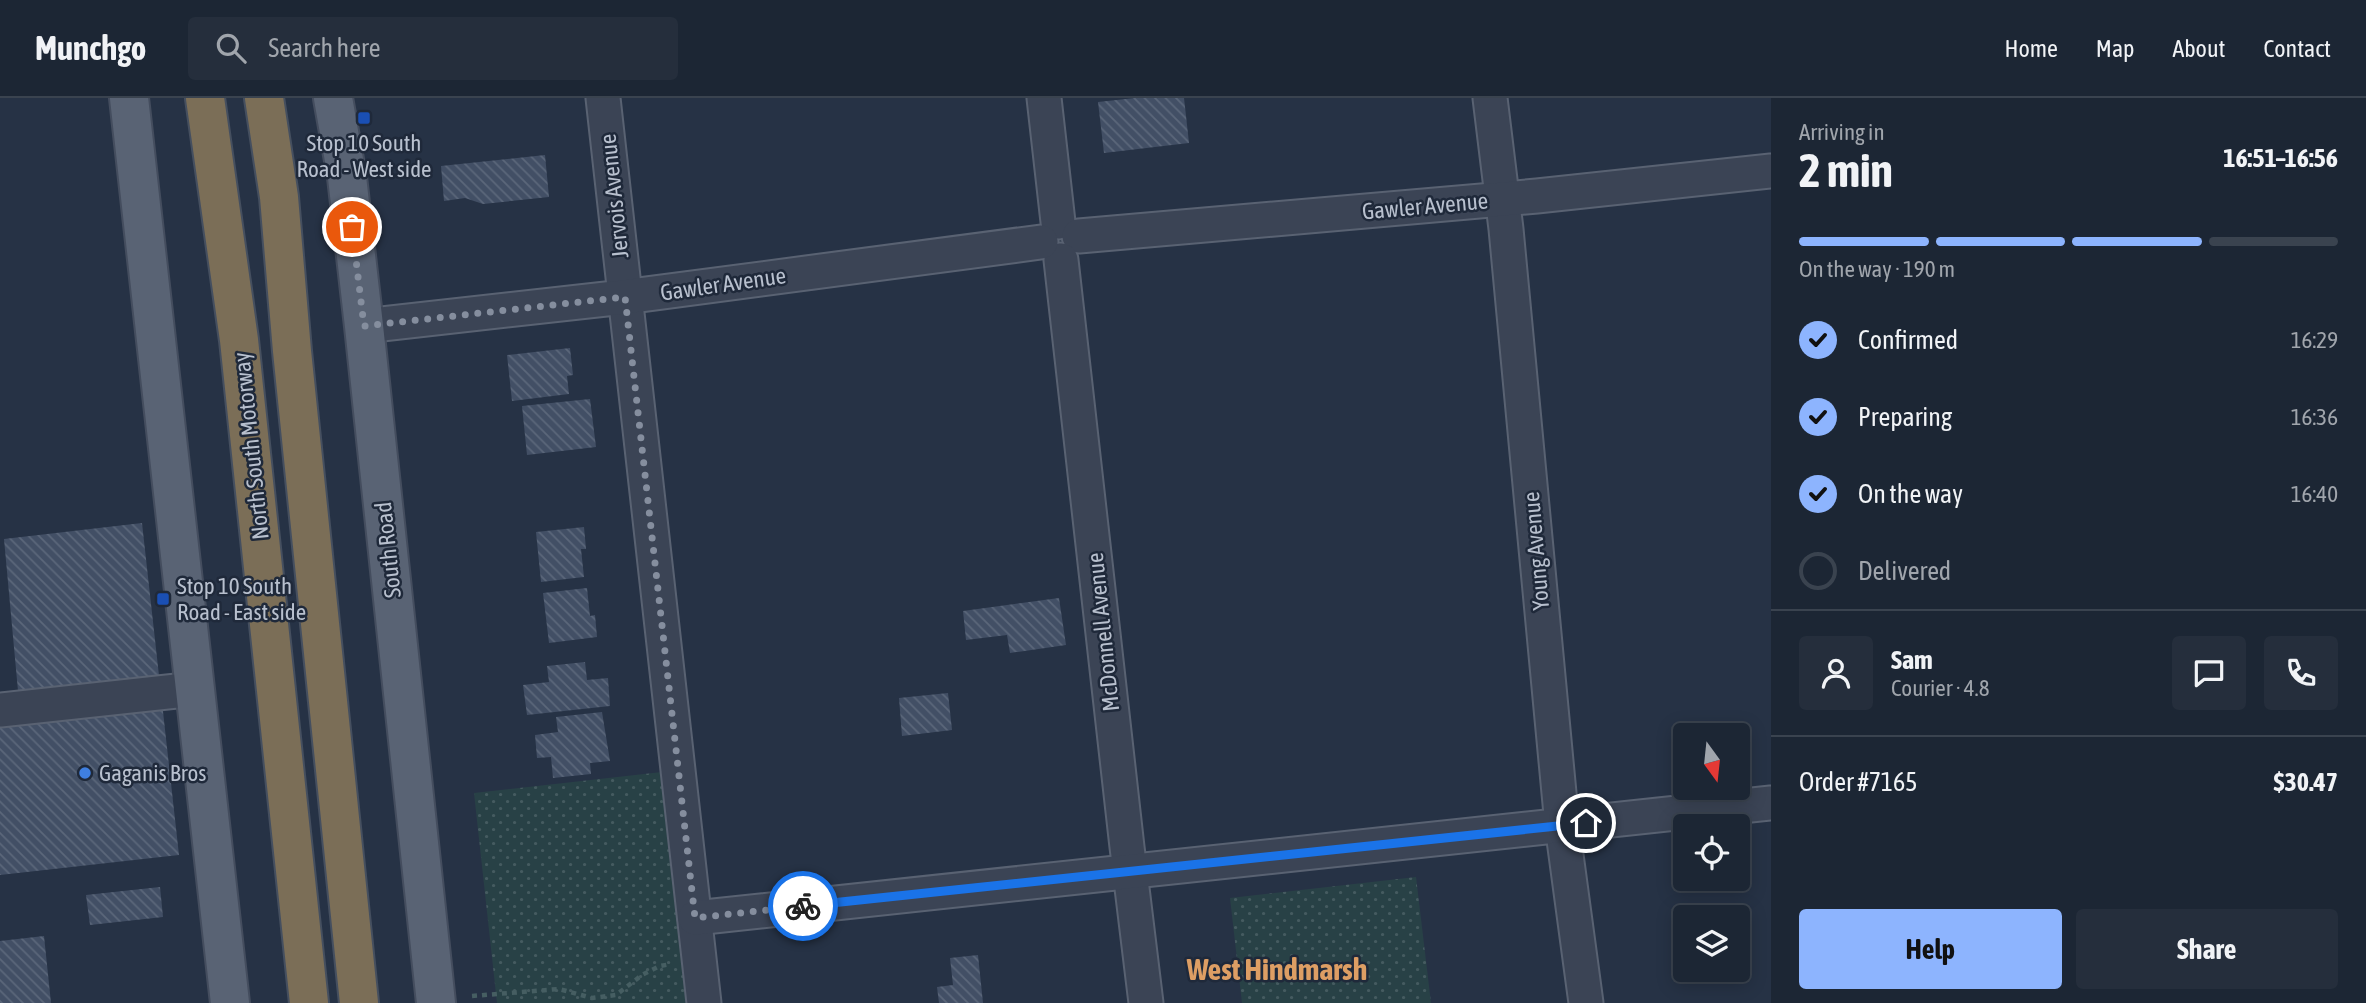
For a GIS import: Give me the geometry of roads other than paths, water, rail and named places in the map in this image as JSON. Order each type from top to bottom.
[{"type":"highway","name":"North South Motorway","points":[[205,98],[240,340],[309,1003]]},
{"type":"highway","points":[[264,98],[279,197],[292,351],[359,1003]]},
{"type":"main road","points":[[129,98],[230,1003]]},
{"type":"main road","name":"South Road","points":[[333,98],[347,177],[364,326],[454,999]]},
{"type":"street","name":"Jervois Avenue","points":[[603,98],[704,1003]]},
{"type":"street","name":"McDonnell Avenue","points":[[1044,98],[1129,871],[1146,1003]]},
{"type":"street","name":"Young Avenue","points":[[1490,98],[1562,825],[1586,1003]]},
{"type":"street","name":"Gawler Avenue","points":[[364,326],[625,297],[1059,240],[1771,171]]},
{"type":"street","points":[[0,710],[195,689]]},
{"type":"street","points":[[695,918],[1771,803]]},
{"type":"place","name":"Stop 10 South Road - West side","points":[[364,118]]},
{"type":"place","name":"Stop 10 South Road - East side","points":[[163,599]]},
{"type":"place","name":"Gaganis Bros","points":[[85,773]]},
{"type":"district","name":"West Hindmarsh","points":[[1277,970]]}]
